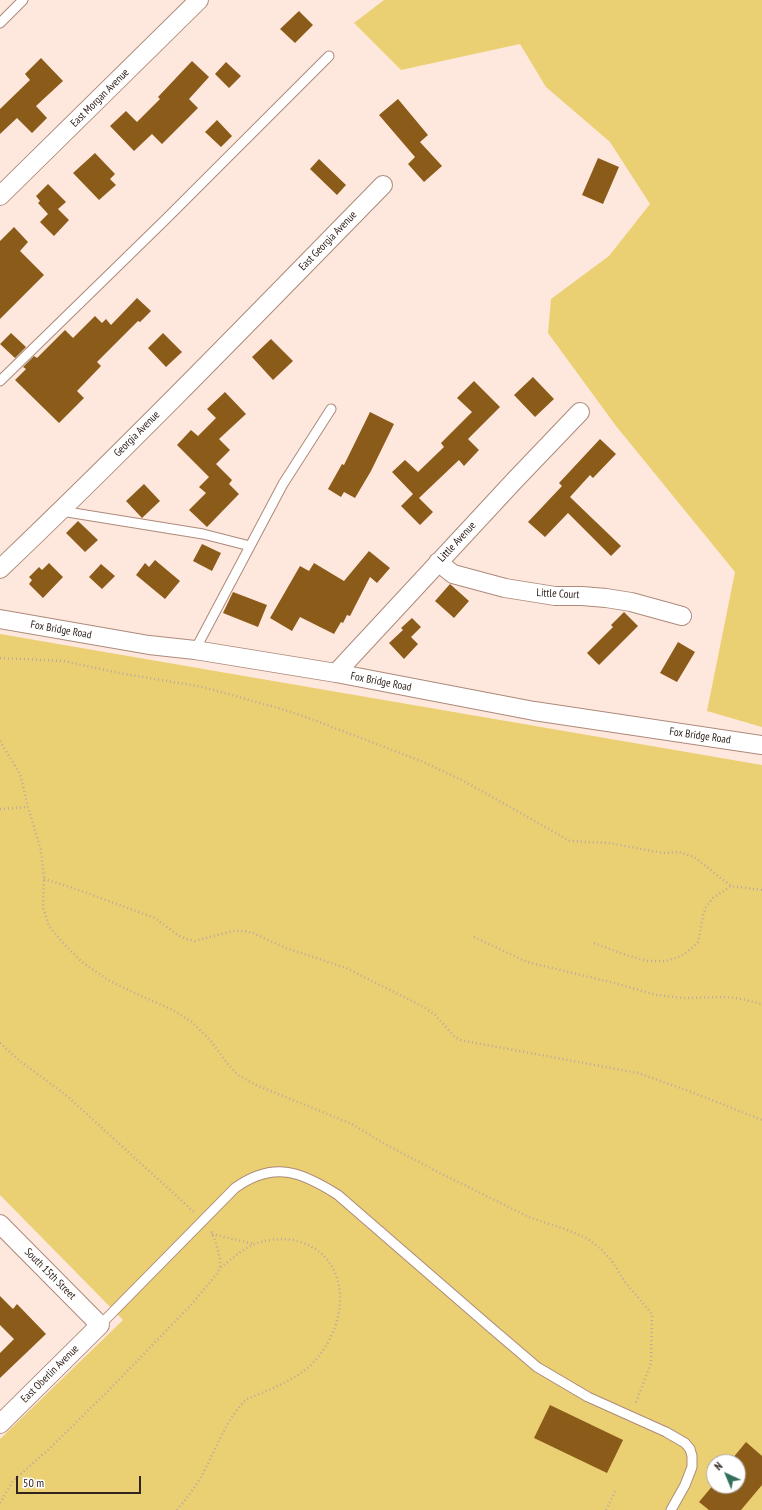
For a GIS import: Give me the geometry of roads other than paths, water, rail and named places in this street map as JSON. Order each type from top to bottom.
[{"type":"street","name":"East Morgan Avenue","points":[[0,196],[199,0]]},
{"type":"street","name":"East Georgia Avenue","points":[[274,298],[383,185]]},
{"type":"street","name":"Georgia Avenue","points":[[0,569],[61,511],[274,298]]},
{"type":"street","name":"Little Avenue","points":[[336,673],[438,562],[580,412]]},
{"type":"street","name":"Little Court","points":[[438,562],[453,574],[505,588],[555,596],[606,598],[631,602],[682,616]]},
{"type":"street","name":"Fox Bridge Road","points":[[0,619],[149,645],[195,650],[336,673],[534,711],[762,745]]},
{"type":"street","name":"South 15th Street","points":[[0,1224],[100,1325]]},
{"type":"street","name":"East Oberlin Avenue","points":[[1,1421],[100,1325]]},
{"type":"lane","points":[[0,23],[23,0]]},
{"type":"lane","points":[[0,381],[167,218],[329,56]]},
{"type":"lane","points":[[195,650],[282,484],[331,408]]},
{"type":"lane","points":[[61,511],[203,534],[250,546]]},
{"type":"lane","points":[[100,1325],[235,1188],[249,1179],[265,1172],[281,1170],[309,1178],[338,1195],[537,1367],[588,1397],[678,1438],[690,1449],[693,1461],[690,1475],[671,1510]]}]
